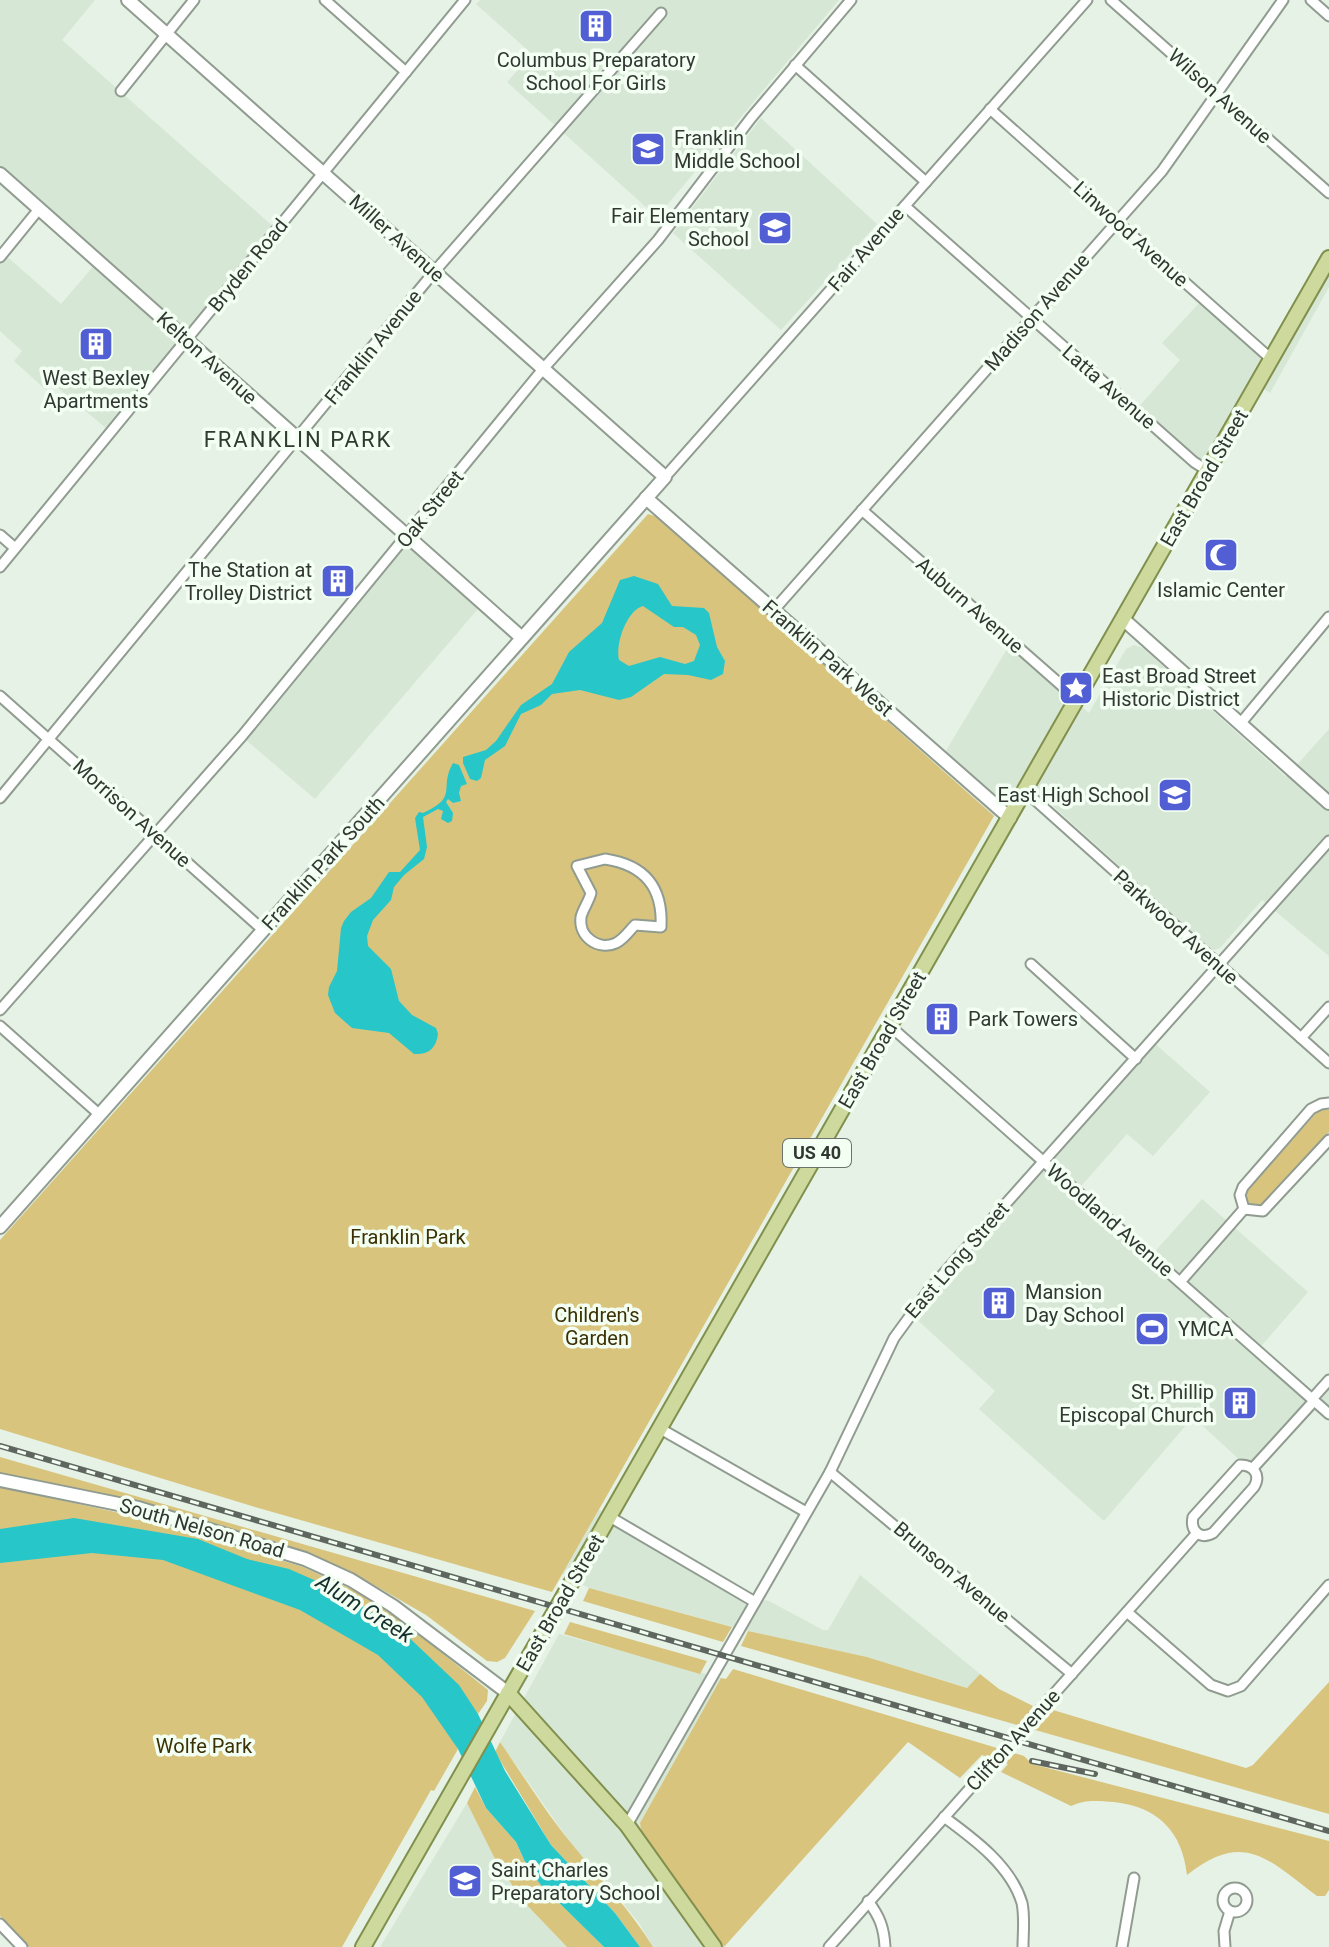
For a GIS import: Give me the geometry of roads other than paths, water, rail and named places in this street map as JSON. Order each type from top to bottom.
[{"type":"main road","name":"East Broad Street","points":[[363,1947],[1329,258]]},
{"type":"main road","points":[[508,1693],[627,1825],[714,1947]]},
{"type":"street","name":"Miller Avenue","points":[[128,0],[665,477]]},
{"type":"street","points":[[121,91],[194,0]]},
{"type":"street","points":[[325,0],[406,72]]},
{"type":"street","name":"Bryden Road","points":[[0,567],[465,0]]},
{"type":"street","name":"Oak Street","points":[[0,1010],[252,724],[543,369],[658,240],[725,150],[851,0]]},
{"type":"street","name":"Fair Avenue","points":[[646,498],[1087,0]]},
{"type":"street","name":"Wilson Avenue","points":[[1111,0],[1329,193]]},
{"type":"street","name":"Madison Avenue","points":[[773,611],[1165,166],[1283,0]]},
{"type":"street","points":[[1311,0],[1329,16]]},
{"type":"street","name":"Franklin Avenue","points":[[0,798],[434,272],[661,13]]},
{"type":"street","points":[[795,65],[926,182]]},
{"type":"street","name":"Linwood Avenue","points":[[990,109],[1271,359]]},
{"type":"street","name":"Kelton Avenue","points":[[0,174],[522,638]]},
{"type":"street","name":"Latta Avenue","points":[[905,206],[1194,462],[1208,471]]},
{"type":"street","points":[[0,257],[39,209]]},
{"type":"street","name":"Franklin Park West","points":[[646,498],[1010,818]]},
{"type":"street","name":"Franklin Park South","points":[[0,1227],[646,498]]},
{"type":"street","name":"Auburn Avenue","points":[[862,510],[1077,699]]},
{"type":"street","points":[[0,535],[15,548]]},
{"type":"street","points":[[1240,724],[1329,617]]},
{"type":"street","points":[[1123,619],[1329,803]]},
{"type":"street","name":"Morrison Avenue","points":[[0,696],[263,930]]},
{"type":"street","name":"Parkwood Avenue","points":[[1025,791],[1329,1063]]},
{"type":"street","name":"East Long Street","points":[[627,1825],[830,1472],[881,1363],[906,1319],[1329,841]]},
{"type":"street","points":[[605,859],[626,864],[641,873],[660,899],[661,927],[635,925],[612,945],[591,941],[581,923],[591,893],[577,866],[605,859]]},
{"type":"street","points":[[1031,964],[1136,1059]]},
{"type":"street","points":[[1301,1038],[1329,1007]]},
{"type":"street","points":[[0,1026],[100,1115]]},
{"type":"street","name":"Woodland Avenue","points":[[890,1026],[1329,1414]]},
{"type":"street","points":[[1244,1209],[1240,1203],[1243,1187],[1311,1109],[1329,1103]]},
{"type":"street","points":[[1244,1209],[1263,1211],[1329,1140]]},
{"type":"street","points":[[1180,1282],[1244,1209]]},
{"type":"street","name":"Clifton Avenue","points":[[1253,1468],[1329,1380]]},
{"type":"street","points":[[659,1428],[806,1512]]},
{"type":"street","name":"Clifton Avenue","points":[[1245,1465],[1253,1468],[1257,1479],[1254,1487],[1213,1533],[1205,1536],[1197,1533],[1192,1526],[1193,1517],[1233,1470],[1245,1465]]},
{"type":"street","name":"Brunson Avenue","points":[[830,1472],[1072,1674]]},
{"type":"street","name":"South Nelson Road","points":[[0,1480],[138,1508],[305,1559],[384,1599],[508,1693]]},
{"type":"street","points":[[610,1517],[755,1602]]},
{"type":"street","name":"Clifton Avenue","points":[[829,1947],[1197,1533]]},
{"type":"street","points":[[1127,1612],[1211,1685],[1228,1691],[1241,1686],[1329,1585]]},
{"type":"street","points":[[944,1817],[981,1845],[1011,1882],[1022,1903],[1023,1947]]},
{"type":"street","points":[[1122,1947],[1134,1878]]},
{"type":"street","points":[[868,1901],[884,1927],[885,1947]]},
{"type":"street","points":[[1225,1947],[1224,1931],[1230,1911]]},
{"type":"street","points":[[0,1924],[22,1947]]},
{"type":"water","points":[[634,576],[658,584],[672,606],[704,608],[709,613],[717,647],[725,661],[723,674],[711,680],[664,674],[631,697],[619,700],[580,690],[552,694],[541,705],[521,714],[505,746],[485,760],[481,778],[477,781],[470,779],[463,757],[486,750],[521,705],[552,684],[569,652],[602,623],[620,580]],"holes":[[[643,606],[674,627],[683,627],[696,635],[700,645],[694,661],[685,664],[660,657],[629,666],[619,660],[624,628],[637,609]]]},
{"type":"water","points":[[453,763],[459,765],[467,784],[461,786],[461,801],[453,803],[448,799],[446,802],[453,813],[452,821],[448,823],[441,819],[443,811],[438,809],[423,817],[427,847],[424,859],[394,887],[391,900],[373,920],[367,936],[368,946],[391,969],[399,1001],[412,1015],[436,1028],[438,1034],[433,1047],[428,1052],[414,1054],[389,1033],[352,1028],[335,1013],[328,995],[329,987],[337,971],[344,921],[371,898],[389,872],[400,872],[420,850],[415,818],[419,812],[434,807],[445,797]]},
{"type":"water","points":[[74,1518],[198,1539],[247,1559],[289,1569],[330,1587],[401,1630],[459,1685],[478,1714],[505,1771],[551,1845],[615,1913],[640,1947],[604,1947],[540,1884],[516,1842],[486,1808],[458,1749],[422,1697],[378,1655],[300,1610],[163,1560],[92,1553],[0,1563],[0,1529]]},
{"type":"railway","points":[[0,1446],[1329,1831]]},
{"type":"railway","points":[[1032,1761],[1095,1774]]},
{"type":"place","name":"Columbus Preparatory School For Girls","points":[[596,26]]},
{"type":"place","name":"Franklin Middle School","points":[[648,149]]},
{"type":"place","name":"Fair Elementary School","points":[[775,228]]},
{"type":"place","name":"West Bexley Apartments","points":[[96,344]]},
{"type":"place","name":"Islamic Center","points":[[1221,555]]},
{"type":"place","name":"The Station at Trolley District","points":[[338,581]]},
{"type":"place","name":"East Broad Street Historic District","points":[[1076,688]]},
{"type":"place","name":"East High School","points":[[1175,795]]},
{"type":"place","name":"Park Towers","points":[[942,1019]]},
{"type":"place","name":"Mansion Day School","points":[[999,1303]]},
{"type":"place","name":"YMCA","points":[[1152,1329]]},
{"type":"place","name":"St. Phillip Episcopal Church","points":[[1240,1403]]},
{"type":"place","name":"Saint Charles Preparatory School","points":[[465,1881]]},
{"type":"district","name":"FRANKLIN PARK","points":[[298,439]]},
{"type":"park label","name":"Franklin Park","points":[[408,1237]]},
{"type":"park label","name":"Children's Garden","points":[[597,1326]]},
{"type":"park label","name":"Wolfe Park","points":[[204,1746]]},
{"type":"water label","name":"Alum Creek","points":[[365,1608]]}]
